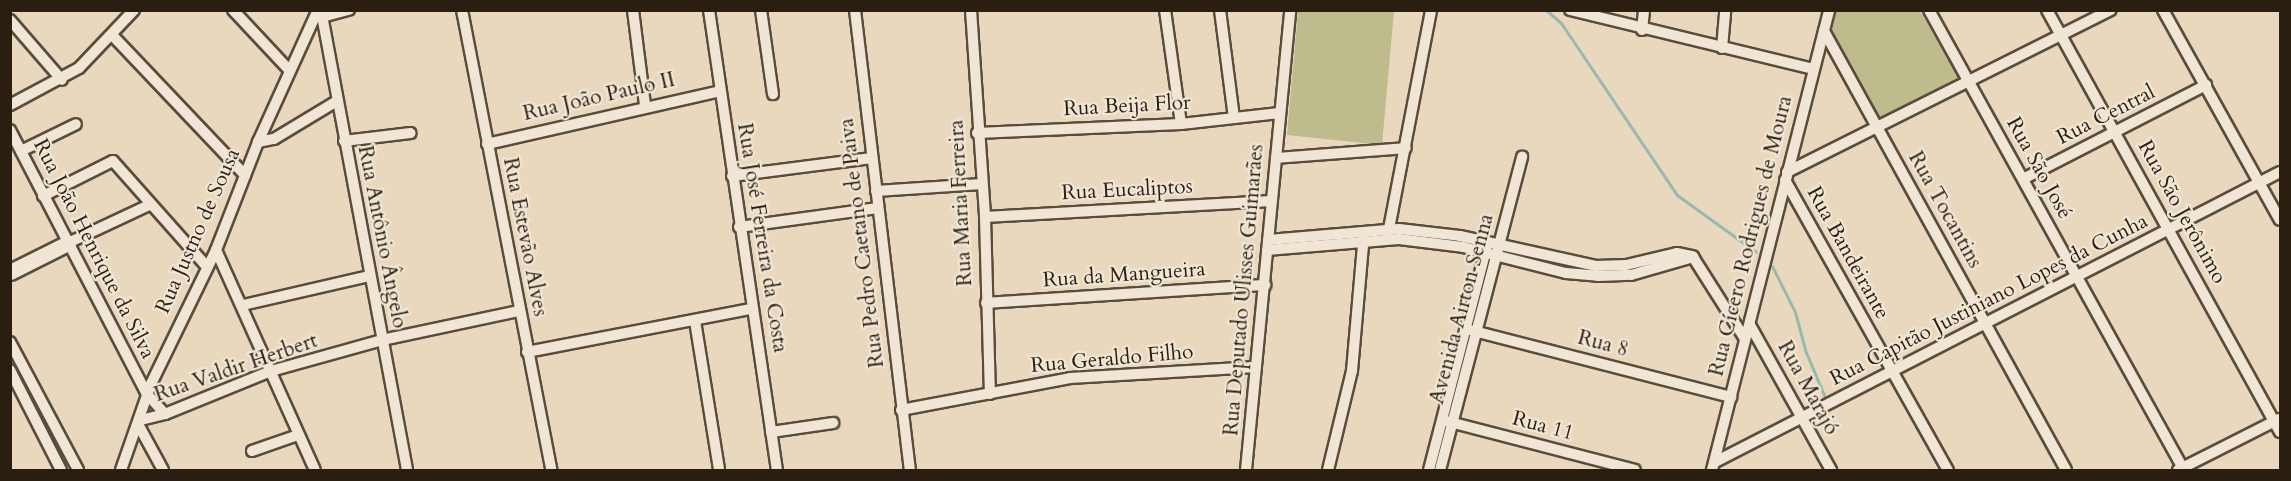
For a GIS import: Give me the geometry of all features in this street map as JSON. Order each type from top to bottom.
[{"type":"street","points":[[10,105],[62,80],[112,36],[134,10]]},
{"type":"street","points":[[233,10],[290,71]]},
{"type":"street","points":[[320,12],[349,10]]},
{"type":"street","name":"Rua Estevão Alves","points":[[462,10],[518,311],[551,471]]},
{"type":"street","points":[[633,10],[645,105]]},
{"type":"street","name":"Rua José Ferreira da Costa","points":[[709,10],[751,309],[777,471]]},
{"type":"street","points":[[761,10],[773,94]]},
{"type":"street","name":"Rua Pedro Caetano de Paiva","points":[[855,10],[910,471]]},
{"type":"street","name":"Rua Maria Ferreira","points":[[970,10],[977,133],[985,217],[990,394]]},
{"type":"street","points":[[1165,10],[1180,124]]},
{"type":"street","points":[[1220,10],[1234,118]]},
{"type":"street","name":"Rua Deputado Ulisses Guimarães","points":[[1247,470],[1290,10]]},
{"type":"street","points":[[1388,233],[1431,10]]},
{"type":"street","points":[[1570,10],[1642,30],[1813,69]]},
{"type":"street","points":[[1642,30],[1644,10]]},
{"type":"street","points":[[1722,48],[1725,10]]},
{"type":"street","name":"Rua Cícero Rodrigues de Moura","points":[[1713,466],[1829,10]]},
{"type":"street","name":"Rua São José","points":[[1929,10],[2078,276],[2182,470]]},
{"type":"street","name":"Rua São Jerônimo","points":[[2047,10],[2278,420],[2280,432]]},
{"type":"street","points":[[1786,176],[1877,127],[2111,10]]},
{"type":"street","points":[[2163,10],[2280,220]]},
{"type":"street","name":"Rua Justno de Sousa","points":[[121,471],[140,423],[147,394],[216,250],[258,142],[320,12]]},
{"type":"street","name":"Rua Antônio Ângelo","points":[[320,12],[407,471]]},
{"type":"street","points":[[10,21],[62,80]]},
{"type":"street","name":"Rua Tocantins","points":[[1824,31],[2066,471]]},
{"type":"street","points":[[112,36],[245,175]]},
{"type":"street","name":"Rua Central","points":[[2023,179],[2117,133],[2206,85]]},
{"type":"street","name":"Rua João Paulo II","points":[[487,144],[645,105],[720,91]]},
{"type":"street","points":[[258,142],[274,139],[337,101]]},
{"type":"street","name":"Rua Beija Flor","points":[[977,133],[1180,124],[1279,113]]},
{"type":"street","points":[[21,151],[76,124]]},
{"type":"street","name":"Rua João Henrique da Silva","points":[[10,130],[147,394],[165,414]]},
{"type":"street","points":[[344,141],[411,133]]},
{"type":"street","points":[[1276,158],[1406,148]]},
{"type":"street","name":"Avenida Airton Senna","points":[[1429,471],[1447,422],[1492,248],[1522,157]]},
{"type":"street","points":[[732,176],[872,158]]},
{"type":"street","points":[[43,196],[109,161],[119,164],[149,205],[207,267]]},
{"type":"street","name":"Rua Capitão Justiniano Lopes da Cunha","points":[[1713,466],[1802,417],[2280,172]]},
{"type":"street","name":"Rua Bandeirante","points":[[1786,176],[1947,471]]},
{"type":"street","points":[[876,191],[982,184]]},
{"type":"street","name":"Rua Eucaliptos","points":[[985,217],[1272,201]]},
{"type":"street","points":[[10,272],[149,205]]},
{"type":"street","points":[[739,227],[878,208]]},
{"type":"street","points":[[1268,245],[1388,233],[1492,248],[1566,273],[1598,276],[1631,275],[1693,256],[1745,339]]},
{"type":"street","points":[[1328,471],[1352,371],[1364,235]]},
{"type":"street","points":[[216,250],[243,305],[315,471]]},
{"type":"street","points":[[243,305],[370,276]]},
{"type":"street","name":"Rua da Mangueira","points":[[986,303],[1265,285]]},
{"type":"street","points":[[527,352],[751,309]]},
{"type":"street","name":"Rua Valdir Herbert","points":[[140,423],[271,371],[382,340],[518,311]]},
{"type":"street","points":[[695,321],[719,471]]},
{"type":"street","name":"Rua Marajó","points":[[1750,325],[1831,471]]},
{"type":"street","name":"Rua 8","points":[[1472,330],[1731,397]]},
{"type":"street","points":[[10,342],[14,358],[46,409],[78,471]]},
{"type":"street","name":"Rua Geraldo Filho","points":[[901,410],[1070,378],[1256,367]]},
{"type":"street","points":[[10,370],[35,415],[61,471]]},
{"type":"street","points":[[35,415],[46,409]]},
{"type":"street","points":[[2182,470],[2278,420]]},
{"type":"street","name":"Avenida Airton Senna","points":[[1440,471],[1447,422]]},
{"type":"street","name":"Rua 11","points":[[1447,422],[1635,471]]},
{"type":"street","points":[[140,423],[163,471]]},
{"type":"street","points":[[771,432],[833,423]]},
{"type":"street","points":[[252,451],[298,435]]},
{"type":"shaded area","points":[[1298,11],[1394,11],[1382,145],[1287,135]]},
{"type":"shaded area","points":[[1834,11],[1920,11],[1959,79],[1878,119],[1829,28]]},
{"type":"waterway","points":[[1546,10],[1561,23],[1677,195],[1756,252]]},
{"type":"waterway","points":[[1772,266],[1795,312],[1805,350],[1824,395]]}]
